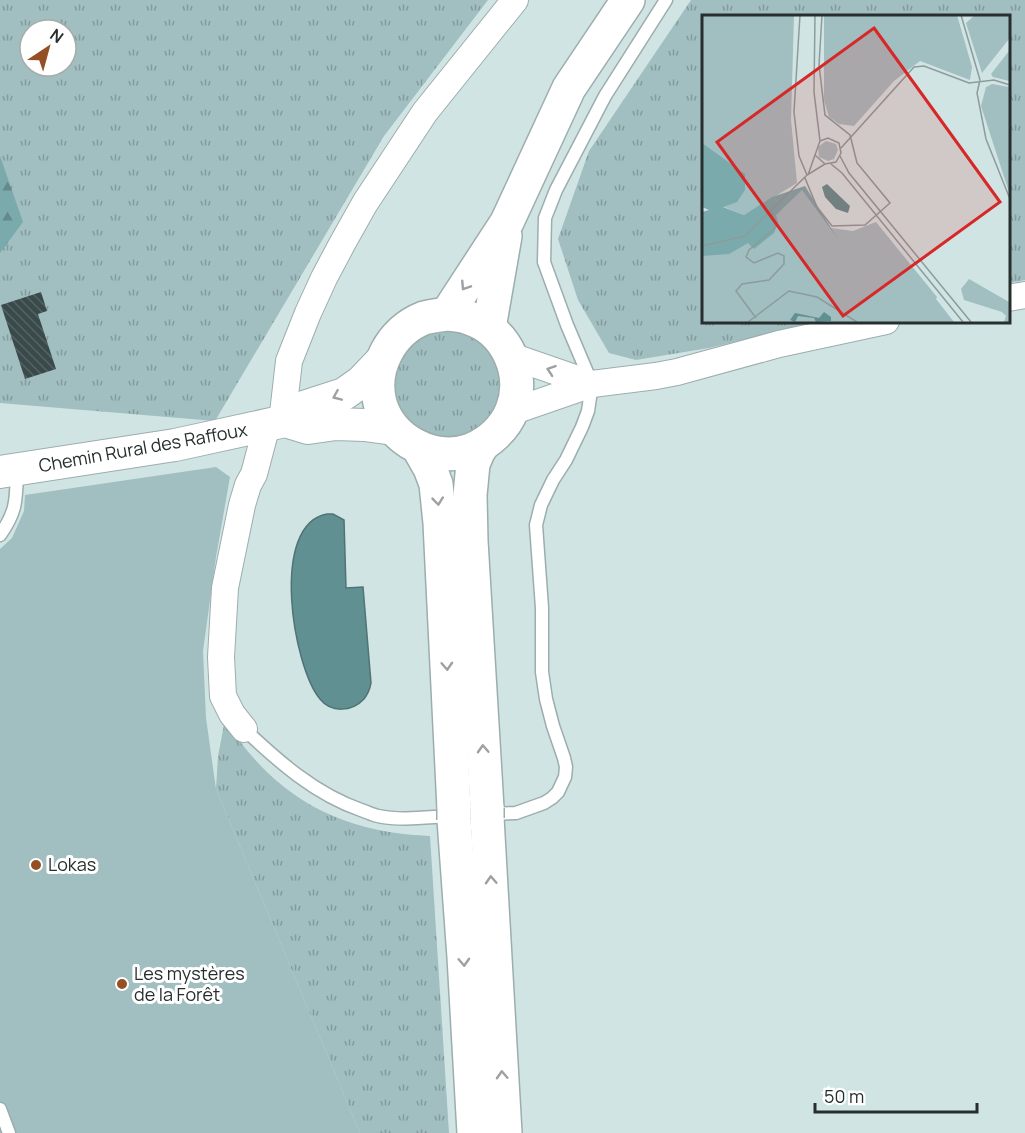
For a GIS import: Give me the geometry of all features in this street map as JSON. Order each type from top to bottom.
[{"type":"main road","points":[[447,314],[507,222],[569,88],[628,0]]},
{"type":"main road","points":[[489,328],[507,222]]},
{"type":"main road","points":[[406,438],[431,452],[451,454],[465,452],[483,444],[498,433],[509,418],[516,401],[518,382],[511,356],[504,343],[489,328],[469,318],[447,314],[426,317],[407,327],[392,342],[382,360],[378,381],[380,402],[386,416],[430,468],[436,484],[474,1133]]},
{"type":"main road","points":[[483,444],[473,464],[470,495],[471,541],[506,1133]]},
{"type":"street","points":[[244,729],[231,714],[223,696],[221,657],[225,588],[248,485],[278,423],[289,361],[324,278],[365,203],[425,112],[515,0]]},
{"type":"street","points":[[1010,298],[1025,295]]},
{"type":"street","points":[[511,412],[592,384],[677,372],[779,344],[881,322]]},
{"type":"street","points":[[511,356],[592,384]]},
{"type":"street","name":"Chemin Rural des Raffoux","points":[[9,471],[175,445],[278,423],[304,407],[344,394],[361,382],[382,360]]},
{"type":"street","name":"Chemin Rural des Raffoux","points":[[278,423],[308,428],[336,424],[364,425],[406,438]]},
{"type":"lane","points":[[244,729],[268,752],[326,795],[378,816],[399,818],[516,813],[544,803],[552,798],[562,785],[566,767],[546,699],[542,672],[542,608],[536,525],[541,505],[553,480],[567,460],[582,427],[588,411],[592,384],[544,262],[545,218],[555,190],[605,96],[666,0]]},
{"type":"lane","points":[[0,535],[10,520],[16,502],[9,471]]},
{"type":"lane","points":[[0,1109],[9,1133]]},
{"type":"green space","points":[[0,0],[488,0],[384,136],[215,421],[0,403]]},
{"type":"green space","points":[[691,0],[1025,0],[1025,280],[1010,283],[1010,15],[702,15],[702,322],[817,322],[709,348],[636,360],[609,353],[578,300],[558,239],[589,151]]},
{"type":"green space","points":[[0,156],[23,222],[0,253]]},
{"type":"green space","points":[[447,329],[468,333],[485,345],[497,362],[501,383],[497,404],[485,421],[468,433],[447,437],[426,433],[409,421],[397,404],[393,383],[397,362],[409,345],[426,333]]},
{"type":"green space","points":[[216,467],[230,477],[203,651],[206,718],[216,789],[360,1133],[0,1133],[0,549],[12,538],[24,511],[25,495]]},
{"type":"green space","points":[[225,720],[244,747],[265,770],[288,790],[312,806],[338,818],[367,827],[430,836],[449,1133],[360,1133],[216,789],[218,756]]},
{"type":"shaded area","points":[[327,514],[333,514],[344,520],[346,588],[363,587],[371,683],[364,699],[354,706],[342,709],[325,704],[310,682],[295,629],[292,598],[292,568],[298,543],[309,524]]},
{"type":"building","points":[[41,292],[47,311],[38,314],[56,369],[25,379],[1,305]]},
{"type":"place","name":"Lokas","points":[[36,865]]},
{"type":"place","name":"Les mystères de la Forêt","points":[[122,984]]}]
